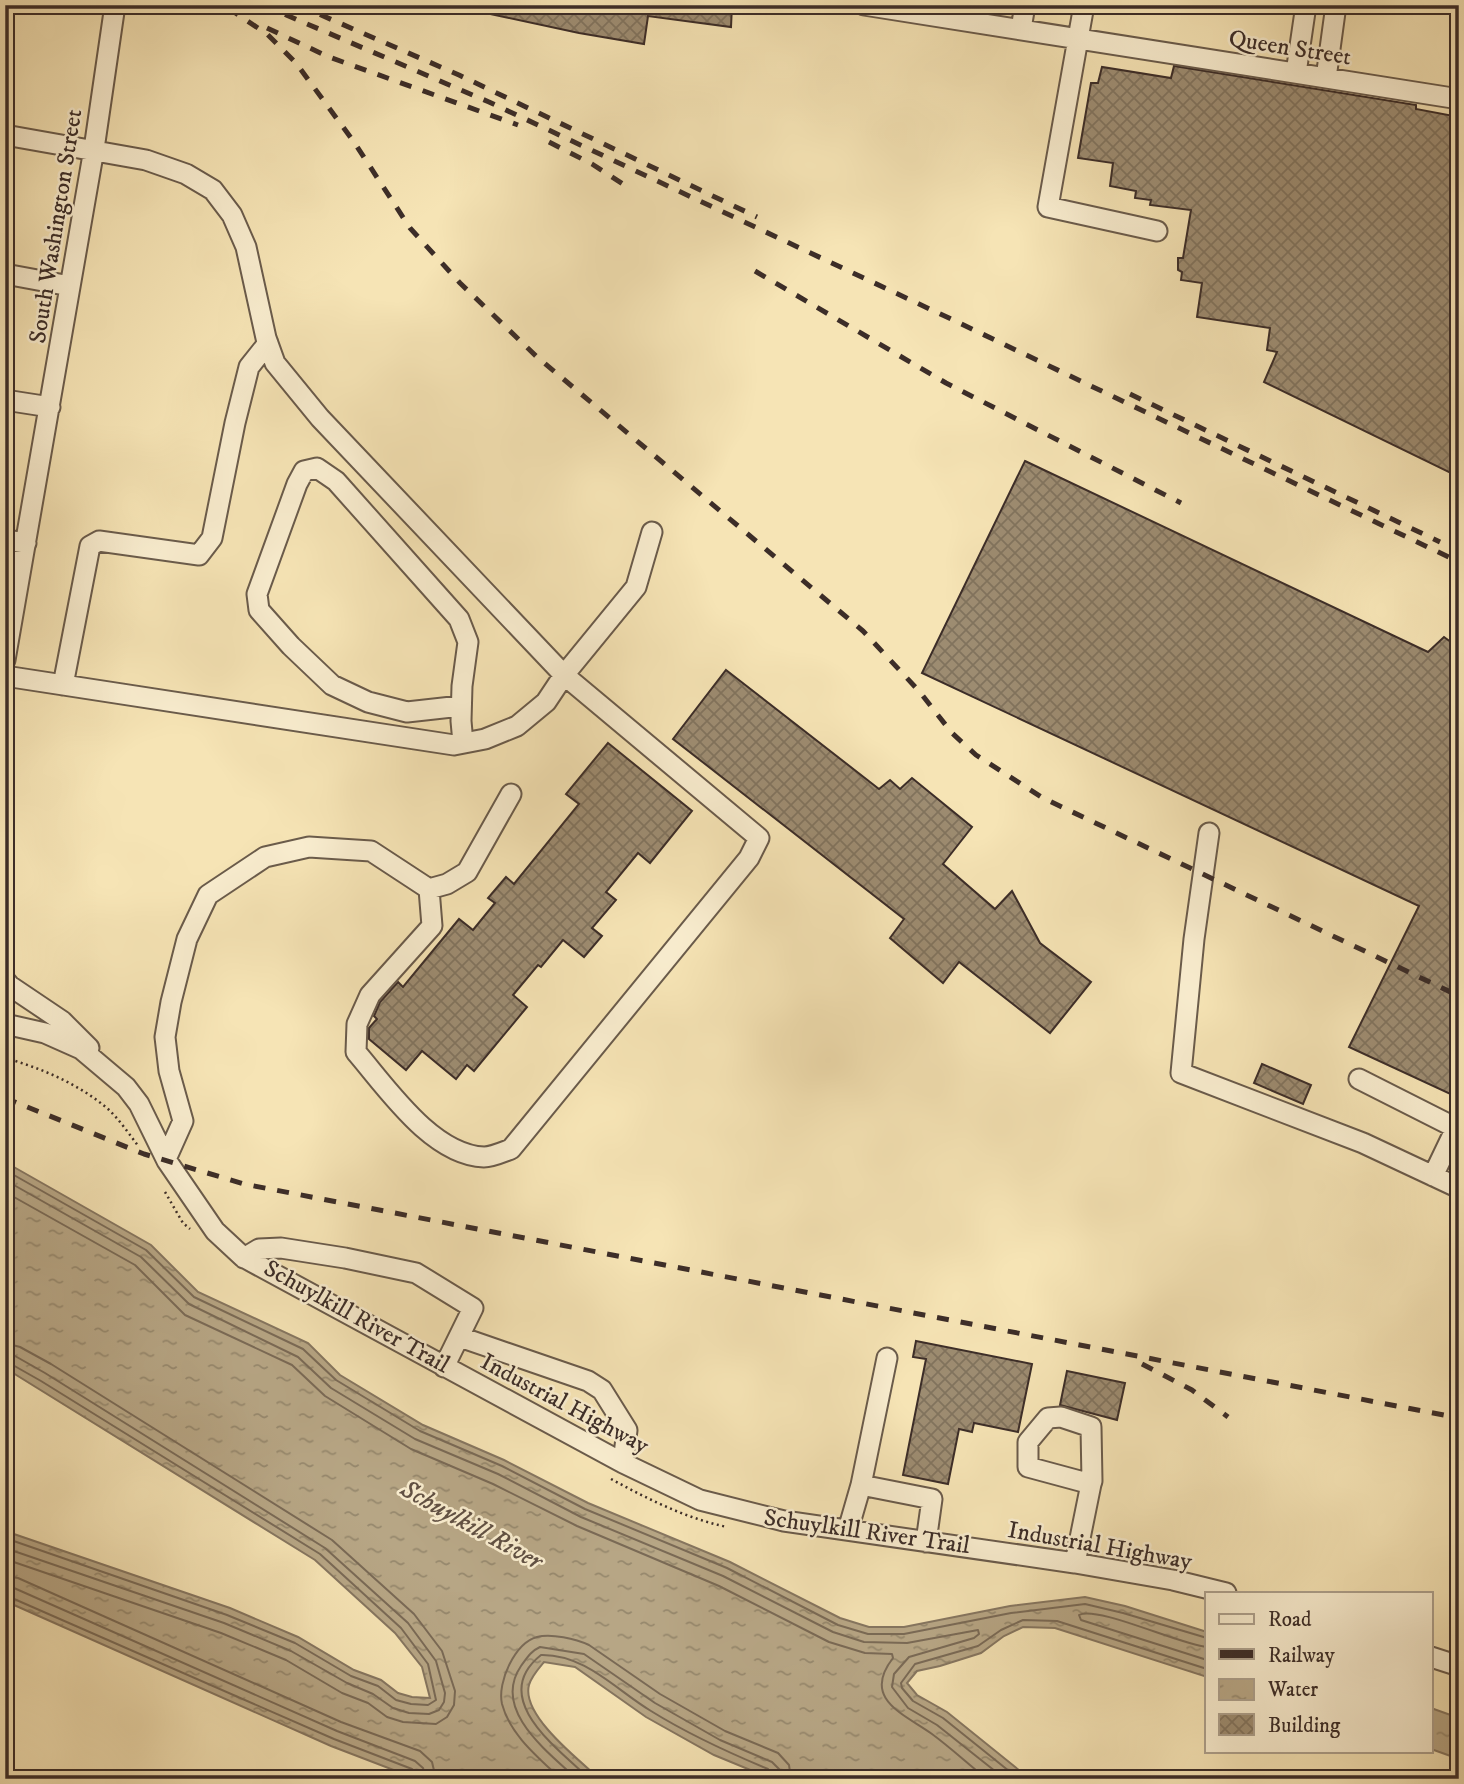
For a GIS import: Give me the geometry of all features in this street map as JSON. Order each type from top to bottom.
[{"type":"street","name":"South Washington Street","points":[[5,660],[94,149],[115,5]]},
{"type":"street","points":[[1021,29],[1025,5]]},
{"type":"street","points":[[1084,5],[1048,207],[1157,231]]},
{"type":"street","points":[[1296,73],[1306,5]]},
{"type":"street","points":[[1326,78],[1336,5]]},
{"type":"street","name":"Queen Street","points":[[873,6],[944,11],[1021,29],[1459,99]]},
{"type":"street","points":[[5,135],[146,160],[186,174],[212,190],[232,215],[246,247],[275,363],[320,418],[564,675],[759,838],[749,858],[510,1149],[486,1157],[457,1151],[415,1120],[356,1052],[357,1024],[370,995],[432,926],[429,889]]},
{"type":"street","points":[[5,274],[70,286]]},
{"type":"street","points":[[63,685],[90,546],[99,541],[200,555],[212,538],[249,367],[268,343]]},
{"type":"street","points":[[5,400],[50,407]]},
{"type":"street","points":[[461,706],[407,712],[368,702],[332,685],[290,646],[259,610],[257,594],[304,471],[317,468],[336,481],[459,619],[468,642],[461,706],[463,743]]},
{"type":"street","points":[[5,676],[454,745],[463,743],[517,726],[545,702],[636,587],[652,532]]},
{"type":"street","points":[[5,540],[26,543]]},
{"type":"street","points":[[166,1158],[183,1121],[169,1072],[166,1037],[169,1014],[187,939],[208,895],[265,857],[309,847],[370,851],[429,889],[447,884],[467,872],[511,794]]},
{"type":"street","points":[[1209,833],[1194,939],[1181,1073],[1363,1143],[1459,1188]]},
{"type":"street","points":[[5,980],[62,1021],[126,1087]]},
{"type":"street","name":"Industrial Highway","points":[[5,1024],[46,1033],[81,1049],[126,1087],[139,1104],[166,1158],[215,1231],[244,1258],[444,1367],[617,1471],[700,1500],[784,1521],[1075,1563],[1173,1580],[1222,1592]]},
{"type":"street","points":[[1359,1079],[1456,1128],[1433,1176]]},
{"type":"street","points":[[244,1258],[259,1249],[281,1248],[416,1273],[473,1308],[444,1367]]},
{"type":"street","points":[[460,1337],[587,1381],[602,1390],[627,1430],[617,1471]]},
{"type":"street","points":[[848,1530],[887,1358]]},
{"type":"street","points":[[1075,1563],[1091,1484]]},
{"type":"street","points":[[860,1485],[932,1499],[926,1542]]},
{"type":"street","points":[[1432,1657],[1459,1666]]},
{"type":"path","points":[[5,1058],[44,1072],[87,1094],[108,1109],[144,1154]]},
{"type":"path","points":[[165,1192],[183,1223],[192,1231]]},
{"type":"path","name":"Schuylkill River Trail","points":[[617,1471],[646,1498],[697,1520],[734,1528]]},
{"type":"water","name":"Schuylkill River","points":[[5,1162],[151,1245],[198,1292],[308,1343],[340,1375],[423,1425],[504,1460],[588,1503],[730,1562],[840,1618],[869,1627],[904,1627],[1010,1606],[1085,1597],[1125,1606],[1205,1631],[1205,1676],[1055,1628],[1023,1627],[1004,1636],[981,1653],[917,1671],[907,1683],[917,1695],[947,1712],[1030,1779],[772,1779],[714,1755],[646,1717],[575,1667],[544,1662],[529,1685],[529,1697],[534,1710],[566,1749],[600,1779],[417,1779],[331,1746],[5,1601],[5,1531],[230,1608],[298,1637],[354,1670],[381,1680],[398,1693],[430,1698],[422,1667],[395,1633],[315,1560],[5,1368]]},
{"type":"water","points":[[1432,1708],[1459,1718],[1459,1759],[1432,1749]]},
{"type":"building","points":[[477,5],[732,5],[731,27],[648,16],[644,44],[476,11]]},
{"type":"building","points":[[1174,66],[1416,105],[1416,109],[1459,117],[1459,477],[1264,382],[1277,352],[1267,350],[1270,328],[1197,317],[1202,283],[1181,280],[1178,258],[1183,258],[1191,210],[1150,205],[1151,200],[1135,198],[1136,191],[1110,186],[1113,163],[1078,158],[1091,83],[1098,83],[1102,67],[1171,78]]},
{"type":"building","points":[[1025,461],[1428,652],[1444,637],[1459,648],[1459,1098],[1349,1047],[1419,906],[922,673]]},
{"type":"building","points":[[726,670],[879,789],[890,780],[900,789],[912,778],[972,827],[943,864],[995,909],[1012,891],[1040,943],[1091,982],[1050,1033],[959,962],[943,983],[890,938],[904,919],[673,739]]},
{"type":"building","points":[[608,743],[692,811],[650,863],[638,853],[606,892],[616,900],[592,928],[602,936],[584,957],[563,940],[541,967],[538,965],[513,995],[527,1007],[474,1071],[467,1065],[456,1079],[422,1051],[406,1070],[369,1039],[369,1028],[377,1019],[374,1016],[380,1002],[398,982],[403,987],[459,919],[473,930],[495,903],[488,898],[506,877],[514,884],[579,804],[566,794]]},
{"type":"building","points":[[1262,1064],[1311,1085],[1303,1104],[1254,1083]]},
{"type":"building","points":[[916,1341],[1032,1364],[1018,1432],[974,1423],[972,1432],[959,1429],[948,1484],[903,1475],[926,1359],[913,1357]]},
{"type":"building","points":[[1067,1371],[1125,1383],[1117,1420],[1060,1405]]},
{"type":"railway","points":[[263,5],[489,102],[1459,562]]},
{"type":"railway","points":[[298,5],[459,75],[757,217]]},
{"type":"railway","points":[[228,8],[267,34],[296,63],[354,142],[410,228],[460,283],[536,356],[863,631],[919,691],[952,733],[976,755],[1043,798],[1459,996]]},
{"type":"railway","points":[[267,28],[329,57],[518,125]]},
{"type":"railway","points":[[549,142],[592,164],[629,188]]},
{"type":"railway","points":[[755,271],[946,383],[1181,503]]},
{"type":"railway","points":[[1130,394],[1440,542]]},
{"type":"railway","points":[[5,1098],[144,1154],[244,1184],[1459,1418]]},
{"type":"railway","points":[[1142,1364],[1192,1390],[1228,1417]]}]
